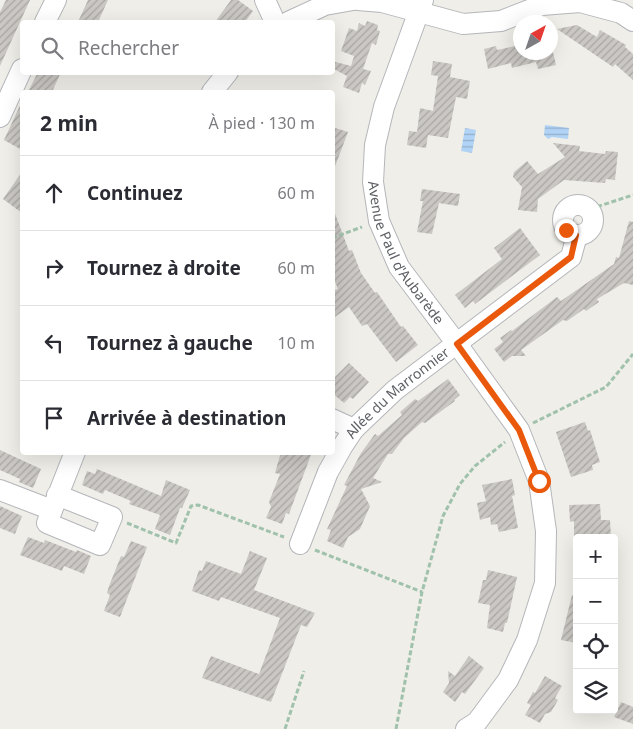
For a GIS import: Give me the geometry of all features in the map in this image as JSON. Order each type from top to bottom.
[{"type":"street","points":[[46,20],[56,0]]},
{"type":"street","points":[[265,0],[275,20]]},
{"type":"street","points":[[292,20],[325,5],[353,0]]},
{"type":"street","points":[[358,0],[421,5],[463,24],[501,20],[542,5],[580,2],[620,13],[633,21]]},
{"type":"street","name":"Avenue Paul d'Aubarède","points":[[421,5],[384,107],[375,145],[373,182],[379,221],[399,267],[519,430],[539,481],[546,531],[545,583],[527,640],[508,680],[476,727]]},
{"type":"street","points":[[0,117],[20,74]]},
{"type":"street","points":[[214,90],[226,75]]},
{"type":"street","name":"Allée du Marronnier","points":[[300,544],[328,472],[354,429],[395,390],[571,257],[576,235],[588,232],[594,221],[590,209]]},
{"type":"street","points":[[335,421],[354,429]]},
{"type":"street","points":[[0,490],[55,503],[112,517],[100,545],[47,523],[55,503],[74,455]]},
{"type":"path","points":[[590,209],[633,195]]},
{"type":"path","points":[[335,237],[379,221]]},
{"type":"path","points":[[396,729],[422,592],[443,516],[460,484],[475,466],[519,430],[606,387],[633,354]]},
{"type":"path","points":[[112,517],[176,543]]},
{"type":"path","points":[[285,729],[304,671]]},
{"type":"water","points":[[545,125],[569,128],[568,139],[552,137],[548,139],[544,135]]},
{"type":"water","points":[[465,128],[476,130],[472,153],[461,151]]},
{"type":"building","points":[[6,0],[30,0],[0,66],[0,12]]},
{"type":"building","points":[[88,0],[108,0],[99,20],[79,20]]},
{"type":"building","points":[[231,0],[238,0],[253,11],[246,20],[216,20]]},
{"type":"building","points":[[367,21],[378,25],[377,30],[380,31],[376,45],[372,43],[363,69],[371,71],[365,85],[362,83],[359,93],[343,87],[347,76],[335,70],[335,62],[351,66],[354,56],[341,51],[349,28],[357,31],[359,23],[365,26]]},
{"type":"building","points":[[577,25],[597,37],[600,30],[626,45],[625,47],[633,54],[633,80],[615,64],[613,67],[558,29]]},
{"type":"building","points":[[496,46],[497,50],[513,47],[513,60],[555,60],[556,65],[538,69],[536,62],[512,68],[511,63],[488,69],[484,49]]},
{"type":"building","points":[[433,61],[452,64],[450,77],[470,81],[467,99],[456,97],[448,138],[428,135],[426,148],[407,145],[409,131],[417,132],[420,108],[433,111],[438,76],[431,75]]},
{"type":"building","points":[[36,75],[60,75],[53,90],[29,90]]},
{"type":"building","points":[[20,105],[20,149],[4,140]]},
{"type":"building","points":[[335,128],[348,132],[335,166]]},
{"type":"building","points":[[553,143],[580,146],[579,151],[605,154],[606,151],[618,152],[615,180],[606,179],[605,183],[564,180],[538,199],[537,212],[518,210],[522,187],[513,177],[514,172],[527,161],[538,174],[565,157]]},
{"type":"building","points":[[20,175],[20,212],[3,199]]},
{"type":"building","points":[[422,189],[460,194],[458,206],[439,203],[432,234],[417,232],[423,201],[420,201]]},
{"type":"building","points":[[335,214],[349,251],[352,250],[361,273],[375,293],[377,292],[401,327],[403,326],[418,345],[396,362],[367,324],[362,326],[349,307],[335,317],[335,290],[338,289],[335,282]]},
{"type":"building","points":[[629,221],[633,222],[633,285],[624,283],[597,299],[599,302],[586,311],[584,309],[567,321],[563,320],[521,350],[526,356],[512,356],[504,362],[494,349],[503,342],[500,338],[557,297],[561,301],[614,264],[616,257],[619,258]]},
{"type":"building","points":[[520,228],[540,255],[475,304],[473,301],[465,308],[455,295],[502,259],[494,248]]},
{"type":"building","points":[[349,363],[369,382],[353,399],[350,397],[344,403],[335,396],[335,377]]},
{"type":"building","points":[[448,379],[460,395],[455,401],[425,423],[422,422],[404,438],[392,454],[388,454],[373,478],[382,482],[361,489],[370,506],[360,529],[348,537],[343,548],[327,541],[331,530],[327,529],[347,486],[344,485],[361,453],[375,434],[378,436],[402,415],[400,412],[415,399],[418,401]]},
{"type":"building","points":[[585,422],[588,431],[590,430],[600,462],[592,465],[593,470],[571,477],[556,432]]},
{"type":"building","points":[[0,450],[41,469],[33,488],[19,482],[20,479],[0,470]]},
{"type":"building","points":[[280,455],[311,455],[289,514],[286,513],[282,524],[266,518],[271,507],[269,502],[280,474],[275,473]]},
{"type":"building","points":[[97,469],[161,496],[166,480],[190,490],[182,508],[180,508],[170,535],[155,529],[160,515],[129,504],[131,501],[105,490],[103,494],[82,485],[87,471],[95,474]]},
{"type":"building","points":[[512,479],[515,495],[512,496],[518,528],[499,532],[497,524],[491,525],[490,517],[480,520],[477,503],[486,501],[482,485]]},
{"type":"building","points":[[600,504],[601,520],[610,520],[611,534],[574,534],[574,521],[570,522],[569,505]]},
{"type":"building","points":[[0,506],[22,516],[15,534],[0,528]]},
{"type":"building","points":[[28,537],[44,543],[45,540],[91,556],[84,574],[64,566],[62,571],[20,555]]},
{"type":"building","points":[[131,541],[147,547],[120,617],[104,611],[110,595],[107,593],[109,586],[121,556],[124,557]]},
{"type":"building","points":[[250,551],[267,558],[254,590],[315,613],[307,627],[301,625],[271,702],[202,678],[211,656],[259,674],[280,618],[221,597],[219,601],[192,591],[199,570],[202,571],[206,561],[241,574]]},
{"type":"building","points":[[488,570],[517,577],[507,623],[505,623],[503,632],[487,628],[490,605],[478,603],[483,580],[486,580]]},
{"type":"building","points":[[572,595],[573,595],[573,642],[561,640]]},
{"type":"building","points":[[469,656],[484,668],[465,694],[462,692],[455,702],[443,692],[449,683],[448,671],[455,676]]},
{"type":"building","points":[[545,676],[562,686],[555,698],[558,700],[551,712],[545,714],[540,723],[525,715],[531,705],[527,703]]},
{"type":"building","points":[[621,702],[633,707],[633,724],[614,717],[615,714],[618,714]]},
{"type":"route","points":[[539,481],[519,430],[457,344],[571,257],[576,235],[566,230]]}]
